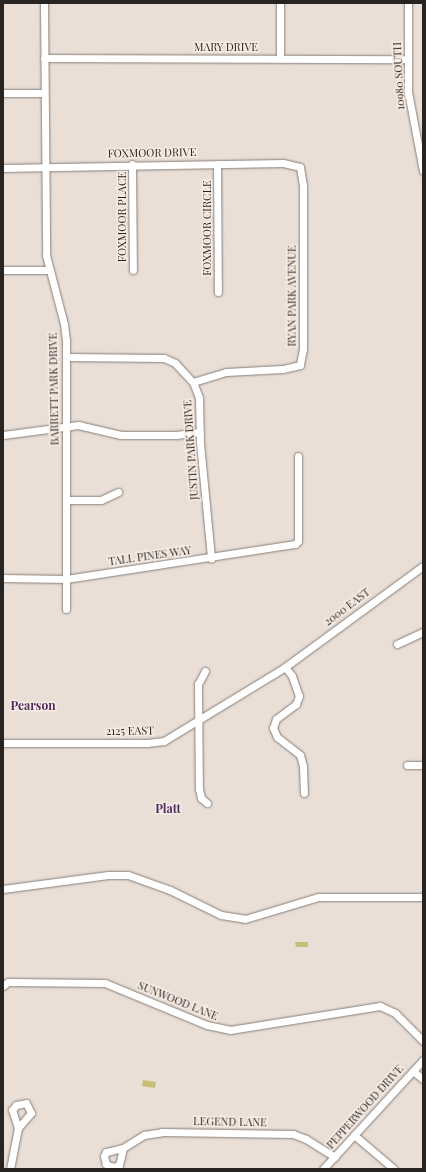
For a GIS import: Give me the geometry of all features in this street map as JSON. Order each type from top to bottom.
[{"type":"street","name":"BARRETT PARK DRIVE","points":[[44,3],[44,165],[49,270],[64,324],[66,357],[66,609]]},
{"type":"street","points":[[280,3],[280,58]]},
{"type":"street","name":"10980 SOUTH","points":[[408,3],[410,109],[423,171]]},
{"type":"street","name":"MARY DRIVE","points":[[44,58],[408,59]]},
{"type":"street","points":[[3,93],[44,93]]},
{"type":"street","name":"FOXMOOR DRIVE","points":[[3,168],[44,165],[283,163],[300,167]]},
{"type":"street","name":"FOXMOOR PLACE","points":[[132,164],[133,270]]},
{"type":"street","name":"FOXMOOR CIRCLE","points":[[217,164],[218,292]]},
{"type":"street","name":"RYAN PARK AVENUE","points":[[193,382],[226,372],[282,369],[300,365],[303,349],[303,185],[300,167]]},
{"type":"street","points":[[3,270],[49,270]]},
{"type":"street","name":"JUSTIN PARK DRIVE","points":[[66,357],[164,358],[176,363],[193,382],[199,398],[200,432],[211,558]]},
{"type":"street","points":[[3,435],[78,425],[121,436],[176,435],[200,432]]},
{"type":"street","name":"TALL PINES WAY","points":[[3,578],[66,580],[289,546],[298,541],[298,456]]},
{"type":"street","points":[[66,500],[101,500],[118,492]]},
{"type":"street","name":"2000 EAST","points":[[285,667],[423,566]]},
{"type":"street","points":[[397,644],[423,632]]},
{"type":"street","points":[[285,667],[292,676],[299,696],[296,704],[276,719],[273,728],[277,736],[300,755],[303,766],[304,793]]},
{"type":"street","name":"2125 EAST","points":[[3,743],[151,743],[171,738],[285,667]]},
{"type":"street","points":[[205,671],[198,684],[198,788],[201,798],[207,803]]},
{"type":"street","points":[[407,765],[423,765]]},
{"type":"street","points":[[3,889],[108,874],[128,875],[170,890],[222,915],[245,919],[318,897],[423,897]]},
{"type":"street","name":"SUNWOOD LANE","points":[[5,982],[105,983],[207,1025],[230,1030],[380,1006],[395,1013],[423,1041]]},
{"type":"street","name":"PEPPERWOOD DRIVE","points":[[323,1169],[423,1060]]},
{"type":"street","points":[[413,1070],[423,1079]]},
{"type":"street","points":[[10,1169],[18,1128]]},
{"type":"street","name":"LEGEND LANE","points":[[123,1148],[138,1138],[162,1132],[293,1134],[306,1139],[335,1157]]},
{"type":"street","points":[[354,1135],[394,1169]]},
{"type":"shaded area","points":[[295,942],[308,942],[308,947],[296,947]]},
{"type":"shaded area","points":[[143,1080],[156,1082],[155,1088],[142,1086]]},
{"type":"district","name":"Pearson","points":[[33,706]]},
{"type":"district","name":"Platt","points":[[168,809]]}]
